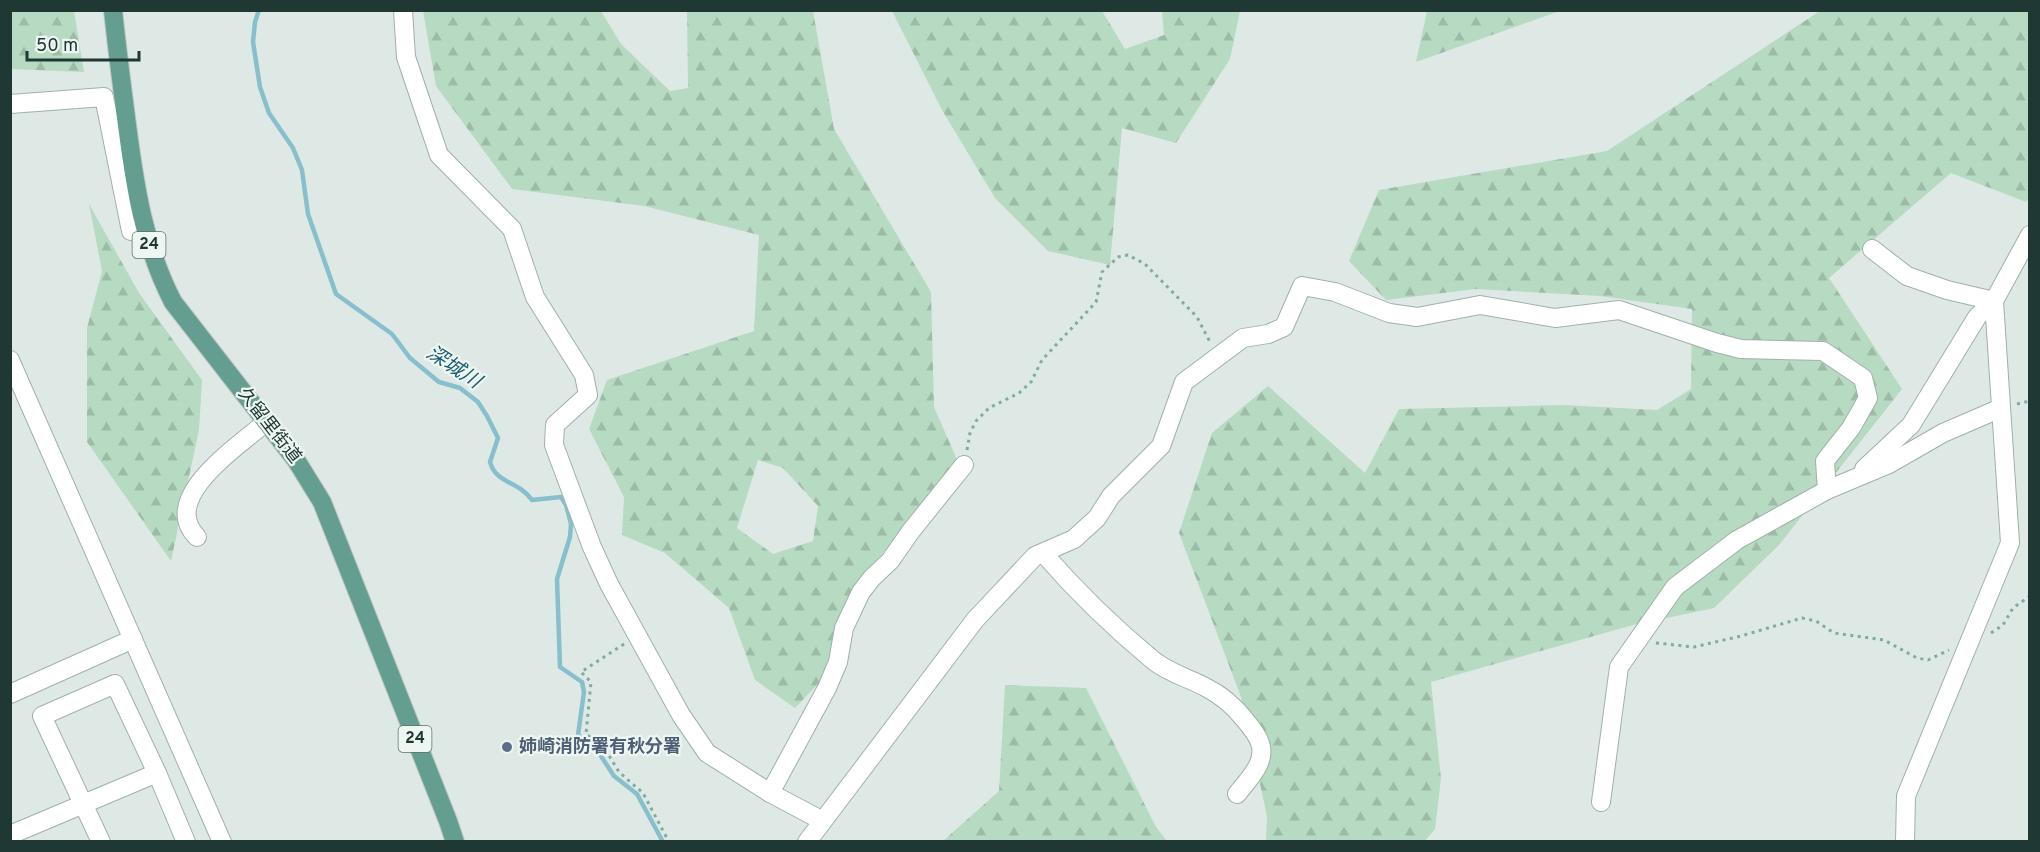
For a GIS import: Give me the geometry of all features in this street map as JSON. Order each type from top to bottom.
[{"type":"main road","name":"久留里街道","points":[[113,10],[135,190],[161,279],[173,302],[305,473],[322,502],[455,842]]},
{"type":"street","points":[[403,10],[406,57],[439,155],[512,229],[535,297],[584,375],[588,395],[555,425],[554,445],[592,547],[609,584],[681,715],[707,753],[770,793],[821,820]]},
{"type":"street","points":[[10,104],[104,97],[131,231],[146,234]]},
{"type":"street","points":[[1852,479],[1911,425],[1977,317],[1994,301],[2030,234]]},
{"type":"street","points":[[1872,249],[1907,276],[1947,290],[1994,301]]},
{"type":"street","points":[[807,842],[821,820],[975,620],[1035,556],[1074,539],[1097,518],[1111,496],[1161,446],[1184,382],[1243,338],[1268,334],[1284,327],[1302,286],[1335,292],[1389,313],[1417,317],[1480,306],[1555,318],[1619,310],[1717,343],[1742,349],[1823,351],[1863,378],[1868,398],[1851,428],[1825,461],[1827,490]]},
{"type":"street","points":[[1905,842],[1906,796],[2010,543],[1994,301]]},
{"type":"street","points":[[10,360],[222,842]]},
{"type":"street","points":[[1601,802],[1619,667],[1676,587],[1737,540],[1827,490],[1889,464],[1943,433],[2001,408]]},
{"type":"street","points":[[197,537],[189,529],[186,512],[189,496],[205,476],[266,422]]},
{"type":"street","points":[[1905,431],[1913,450]]},
{"type":"street","points":[[770,793],[827,688],[838,662],[844,628],[861,592],[890,561],[964,465]]},
{"type":"street","points":[[1043,553],[1078,593],[1155,661],[1170,673],[1208,688],[1232,703],[1254,730],[1261,744],[1261,759],[1250,779],[1237,794]]},
{"type":"street","points":[[10,694],[133,639]]},
{"type":"street","points":[[101,842],[42,716],[115,684],[157,773],[186,842]]},
{"type":"street","points":[[13,834],[157,773]]},
{"type":"path","points":[[964,465],[970,434],[976,421],[989,408],[1019,393],[1031,382],[1042,360],[1096,302],[1102,272],[1118,257],[1128,255],[1145,264],[1197,317],[1218,356]]},
{"type":"path","points":[[1647,628],[1655,642],[1694,647],[1802,618],[1816,621],[1834,633],[1884,640],[1917,658],[1928,660],[1971,639],[1989,635],[2003,625],[2013,608],[2030,596]]},
{"type":"path","points":[[638,635],[581,672],[591,682],[586,734],[605,749],[619,772],[643,793],[669,842]]},
{"type":"green space","points":[[11,10],[74,11],[84,72],[11,69]]},
{"type":"green space","points":[[1427,10],[1560,11],[1416,62]]},
{"type":"green space","points":[[423,11],[601,11],[621,44],[670,91],[688,88],[687,11],[813,11],[834,129],[931,292],[934,407],[958,462],[864,576],[819,683],[795,708],[755,680],[729,608],[665,553],[622,535],[624,497],[589,429],[607,380],[754,331],[759,235],[644,206],[512,189],[436,86]],"holes":[[[758,460],[783,468],[818,506],[813,541],[773,554],[737,528]]]},
{"type":"green space","points":[[892,11],[1102,11],[1125,49],[1164,35],[1162,11],[1240,11],[1230,59],[1176,143],[1122,128],[1110,265],[1048,251],[995,198],[942,110]]},
{"type":"green space","points":[[1820,11],[2029,11],[2030,197],[2026,202],[1951,173],[1829,278],[1902,389],[1779,545],[1714,608],[1633,625],[1431,682],[1441,778],[1435,829],[1425,841],[1266,841],[1267,816],[1241,697],[1179,533],[1212,433],[1268,386],[1365,473],[1399,409],[1564,405],[1657,410],[1691,389],[1692,309],[1600,296],[1476,289],[1386,300],[1349,261],[1379,190],[1607,151]]},
{"type":"green space","points":[[89,204],[139,293],[202,380],[199,430],[171,561],[87,442],[87,328],[102,271]]},
{"type":"green space","points":[[1005,685],[1086,688],[1156,827],[1167,841],[943,841],[999,791]]},
{"type":"waterway","name":"深城川","points":[[259,10],[253,42],[260,87],[269,113],[293,148],[302,170],[308,214],[336,294],[392,334],[410,358],[439,382],[460,388],[478,402],[498,438],[490,462],[497,475],[521,489],[532,500],[561,497],[566,505],[571,524],[570,537],[557,579],[560,667],[582,682],[584,692],[578,735],[599,753],[614,776],[637,794],[663,842]]},
{"type":"place","name":"姉崎消防署有秋分署","points":[[507,747]]}]
